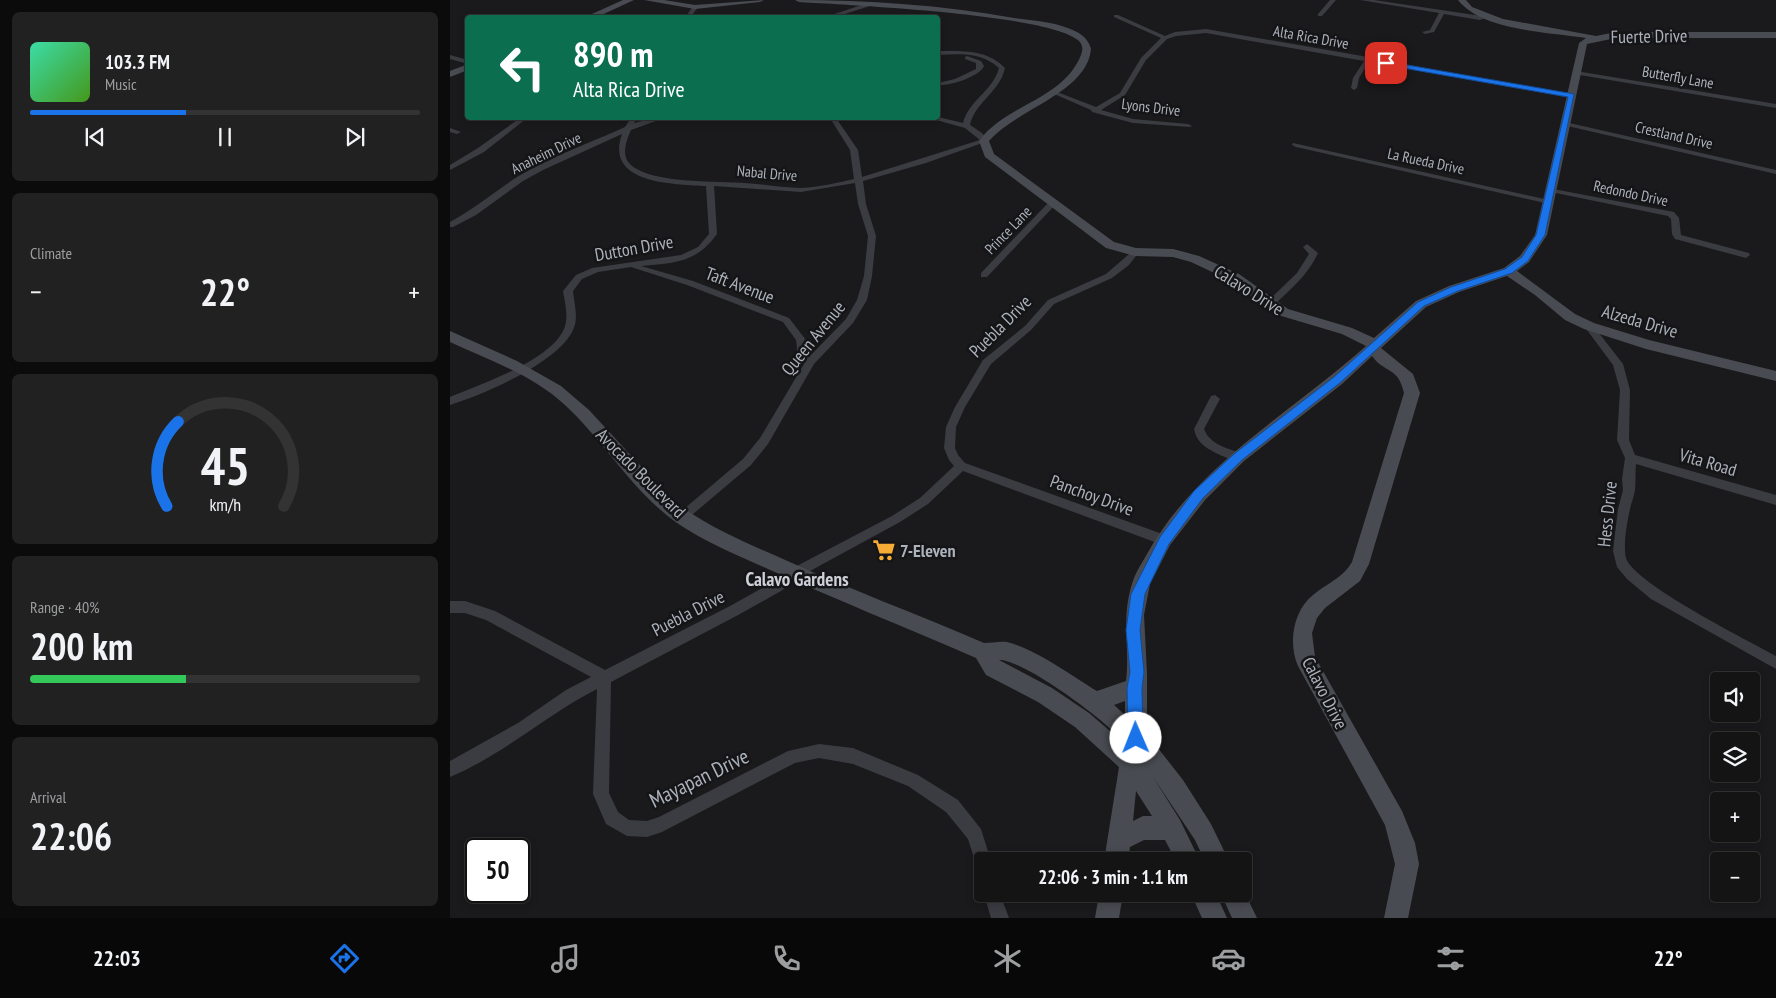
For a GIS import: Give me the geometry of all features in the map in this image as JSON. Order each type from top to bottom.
[{"type":"main road","name":"Fuerte Drive","points":[[1509,271],[1525,259],[1535,247],[1541,235],[1550,196]]},
{"type":"main road","name":"Avocado Boulevard","points":[[983,652],[993,668],[1045,694],[1082,720],[1130,763]]},
{"type":"main road","name":"Fuerte Drive","points":[[1135,688],[1136,738]]},
{"type":"main road","name":"Fuerte Drive","points":[[1118,850],[1130,763]]},
{"type":"street","points":[[594,15],[630,0]]},
{"type":"street","points":[[648,0],[695,7],[760,0]]},
{"type":"street","points":[[799,0],[984,14],[1057,28],[1074,34],[1084,42],[1086,52],[1078,68],[1056,93],[1000,123],[984,140],[979,133],[966,126],[940,120]]},
{"type":"street","points":[[1320,15],[1333,0]]},
{"type":"street","points":[[1364,0],[1480,18],[1485,17]]},
{"type":"street","points":[[1462,0],[1469,9],[1485,17],[1596,38]]},
{"type":"street","points":[[834,15],[868,5]]},
{"type":"street","points":[[688,15],[695,7]]},
{"type":"street","points":[[1425,32],[1432,31],[1442,12]]},
{"type":"street","points":[[1094,111],[1123,94],[1143,59],[1165,38],[1116,16]]},
{"type":"street","name":"Alta Rica Drive","points":[[1165,38],[1187,32],[1215,31],[1571,96]]},
{"type":"street","name":"Fuerte Drive","points":[[1550,196],[1583,43],[1596,38],[1616,35],[1776,35]]},
{"type":"street","points":[[940,55],[969,58],[977,60],[981,65],[974,72],[957,80],[940,84]]},
{"type":"street","points":[[940,55],[982,55],[995,60],[1002,68],[997,82],[972,109],[966,126]]},
{"type":"street","points":[[450,57],[465,61]]},
{"type":"street","points":[[1354,88],[1356,78],[1368,59]]},
{"type":"street","points":[[450,74],[465,68]]},
{"type":"street","name":"Butterfly Lane","points":[[1576,73],[1776,106]]},
{"type":"street","name":"Lyons Drive","points":[[1056,93],[1094,111],[1134,121],[1165,122],[1188,126]]},
{"type":"street","points":[[450,168],[481,150],[521,120]]},
{"type":"street","name":"Nabal Drive","points":[[633,120],[626,131],[622,156],[629,167],[661,179],[748,185],[785,191],[814,190],[860,180],[984,140]]},
{"type":"street","name":"Anaheim Drive","points":[[450,225],[473,213],[534,171],[655,120]]},
{"type":"street","name":"Queen Avenue","points":[[682,516],[747,462],[764,441],[792,390],[814,358],[850,321],[862,300],[868,276],[872,236],[862,204],[860,180],[854,150],[834,120]]},
{"type":"street","name":"Crestland Drive","points":[[1565,124],[1776,172]]},
{"type":"street","name":"Calavo Drive","points":[[984,140],[989,155],[995,161],[1110,245],[1135,252],[1173,253],[1195,259],[1234,277],[1270,304],[1295,317],[1346,331],[1370,342],[1380,356],[1402,371],[1408,378],[1412,393],[1360,564],[1354,575],[1313,607],[1304,625],[1302,641],[1305,659],[1394,819],[1403,843],[1407,864],[1396,918]]},
{"type":"street","name":"La Rueda Drive","points":[[1296,145],[1550,196]]},
{"type":"street","name":"Dutton Drive","points":[[450,400],[525,369],[556,346],[568,330],[570,322],[568,291],[575,281],[594,271],[683,256],[699,249],[708,242],[713,234],[710,183]]},
{"type":"street","name":"Redondo Drive","points":[[1550,196],[1671,214],[1675,218],[1676,234],[1678,237],[1746,255]]},
{"type":"street","name":"Prince Lane","points":[[984,274],[1052,204]]},
{"type":"street","points":[[1270,304],[1304,274],[1314,253],[1307,247]]},
{"type":"street","name":"Puebla Drive","points":[[450,769],[523,728],[572,695],[760,596],[794,573],[910,510],[961,466],[953,459],[950,436],[956,414],[986,364],[998,352],[1019,337],[1038,318],[1050,302],[1114,273],[1125,265],[1135,252]]},
{"type":"street","name":"Taft Avenue","points":[[631,266],[699,287],[786,320],[801,340],[802,355],[814,358]]},
{"type":"street","name":"Fuerte Drive","points":[[1135,688],[1137,672],[1133,630],[1136,604],[1142,584],[1164,540],[1198,495],[1238,457],[1337,380],[1374,348],[1403,319],[1427,301],[1509,271]]},
{"type":"street","name":"Alzeda Drive","points":[[1509,271],[1540,292],[1570,316],[1589,326],[1646,344],[1776,376]]},
{"type":"street","name":"Hess Drive","points":[[1589,326],[1605,344],[1622,374],[1625,390],[1623,440],[1630,458],[1629,490],[1624,509],[1619,551],[1621,563],[1631,575],[1656,595],[1776,663]]},
{"type":"street","name":"Avocado Boulevard","points":[[450,336],[505,362],[525,369],[570,401],[642,479],[682,516],[714,536],[794,573],[983,652],[1006,651],[1040,667],[1095,702],[1136,738],[1175,788],[1203,832],[1213,852]]},
{"type":"street","points":[[1215,399],[1199,429],[1200,433],[1207,444],[1238,457]]},
{"type":"street","name":"Vita Road","points":[[1630,458],[1776,500]]},
{"type":"street","name":"Panchoy Drive","points":[[961,466],[1164,540]]},
{"type":"street","points":[[450,607],[465,607],[490,615],[604,677]]},
{"type":"street","name":"Mayapan Drive","points":[[604,677],[601,794],[612,818],[627,828],[647,829],[662,824],[793,756],[819,751],[853,756],[913,780],[952,806],[975,835],[980,852]]},
{"type":"street","points":[[1095,702],[1135,688]]},
{"type":"street","name":"Fuerte Drive","points":[[1130,763],[1136,738]]},
{"type":"street","name":"Avocado Boulevard","points":[[1130,763],[1172,828],[1184,852]]},
{"type":"street","points":[[1118,850],[1143,828],[1172,828]]},
{"type":"street","points":[[995,902],[1000,918]]},
{"type":"street","points":[[1107,918],[1110,902]]},
{"type":"street","points":[[1207,902],[1215,918]]},
{"type":"street","points":[[1237,902],[1245,918]]},
{"type":"place","name":"7-Eleven","points":[[884,550]]},
{"type":"district","name":"Calavo Gardens","points":[[797,579]]},
{"type":"route","points":[[1136,738],[1135,688],[1137,672],[1133,630],[1138,594],[1164,540],[1198,495],[1238,457],[1337,380],[1421,304],[1454,289],[1509,271],[1525,259],[1535,247],[1541,235],[1571,96],[1386,63]]}]
